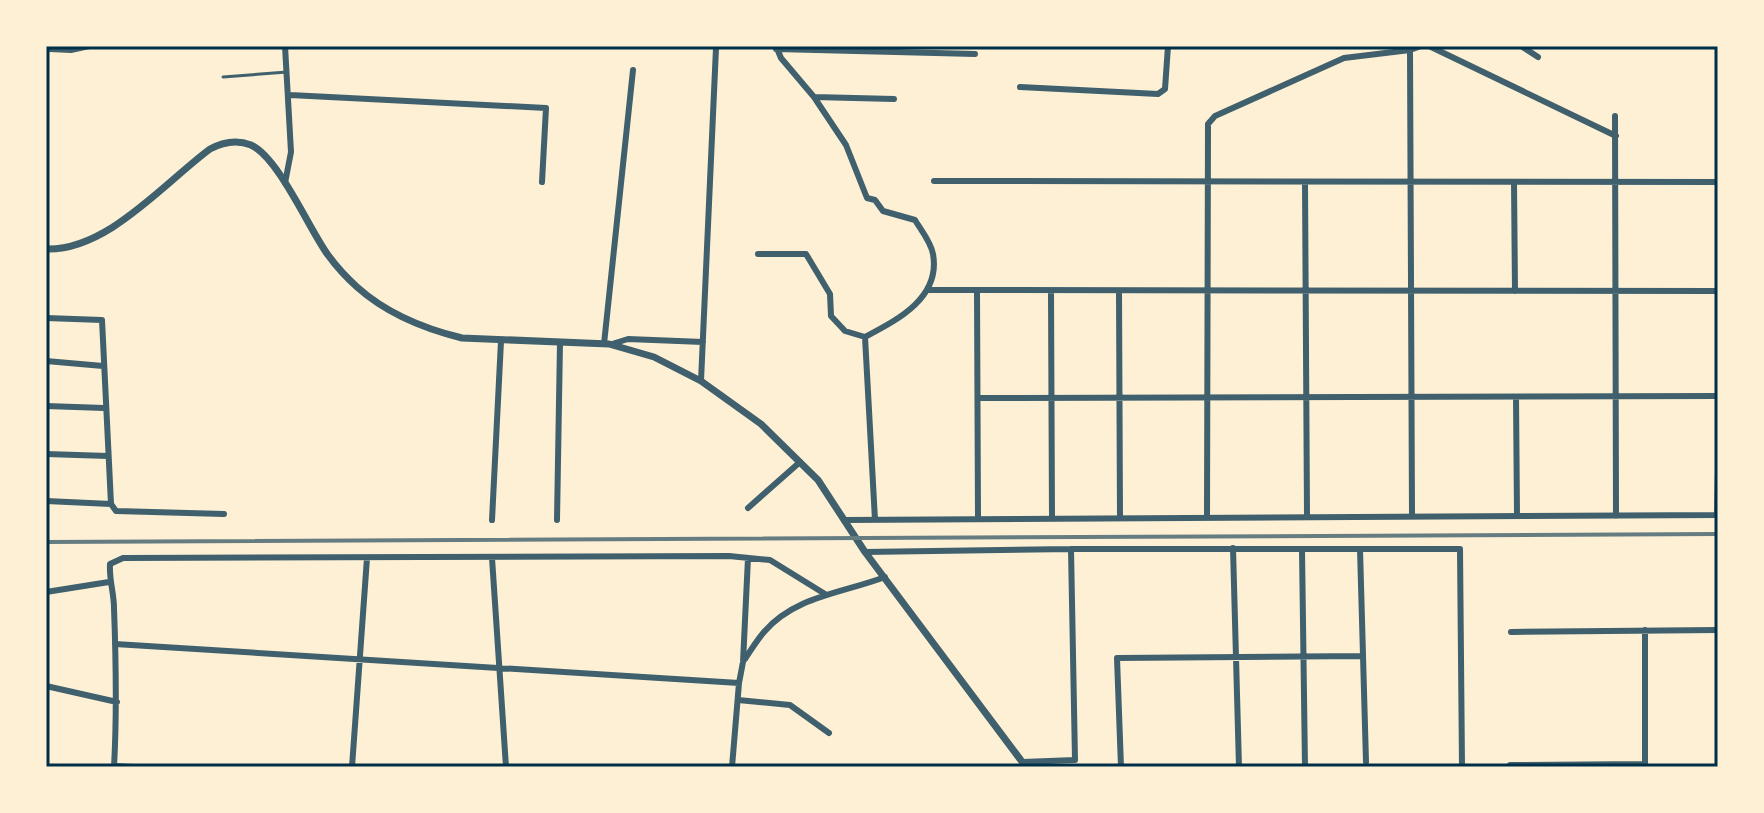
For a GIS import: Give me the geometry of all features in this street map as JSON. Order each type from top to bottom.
[{"type":"street","points":[[48,46],[50,49],[89,46]]},
{"type":"street","points":[[285,46],[291,152],[285,183]]},
{"type":"street","points":[[1020,87],[1158,94],[1165,89],[1167,80],[1168,46]]},
{"type":"street","points":[[1207,517],[1208,124],[1215,116],[1344,58],[1421,46]]},
{"type":"street","points":[[1429,46],[1616,136]]},
{"type":"street","points":[[1521,46],[1538,57]]},
{"type":"street","points":[[701,381],[716,48]]},
{"type":"street","points":[[776,48],[975,54]]},
{"type":"street","points":[[758,254],[806,254],[830,294],[831,316],[845,331],[865,337],[901,318],[928,290],[933,274],[933,253],[915,220],[883,211],[875,200],[867,198],[846,145],[776,48]]},
{"type":"street","points":[[1410,50],[1412,515]]},
{"type":"street","points":[[607,344],[633,70]]},
{"type":"street","points":[[290,95],[546,108],[542,182]]},
{"type":"street","points":[[814,97],[894,99]]},
{"type":"street","points":[[1615,116],[1616,516]]},
{"type":"street","points":[[47,250],[83,242],[105,231],[133,212],[194,160],[224,142],[254,146],[285,183],[329,257],[356,287],[399,315],[462,338],[607,344],[654,357],[701,381],[761,424],[818,480],[865,552],[1024,765],[1075,760],[1071,549]]},
{"type":"street","points":[[934,181],[1718,182]]},
{"type":"street","points":[[1305,182],[1307,516]]},
{"type":"street","points":[[1514,182],[1515,291]]},
{"type":"street","points":[[928,290],[1718,291]]},
{"type":"street","points":[[977,291],[978,518]]},
{"type":"street","points":[[1051,291],[1052,518]]},
{"type":"street","points":[[1119,291],[1120,518]]},
{"type":"street","points":[[46,318],[102,320],[111,504],[116,511],[224,514]]},
{"type":"street","points":[[865,337],[875,520]]},
{"type":"street","points":[[607,344],[628,339],[703,342]]},
{"type":"street","points":[[492,520],[501,341]]},
{"type":"street","points":[[557,520],[560,343]]},
{"type":"street","points":[[46,361],[103,366]]},
{"type":"street","points":[[978,398],[1718,396]]},
{"type":"street","points":[[1516,397],[1517,515]]},
{"type":"street","points":[[46,406],[104,408]]},
{"type":"street","points":[[46,454],[108,456]]},
{"type":"street","points":[[748,508],[800,462]]},
{"type":"street","points":[[844,520],[1718,515],[1718,470]]},
{"type":"street","points":[[46,501],[111,504]]},
{"type":"street","points":[[1233,548],[1239,767]]},
{"type":"street","points":[[1360,549],[1366,762]]},
{"type":"street","points":[[865,552],[1460,549],[1462,767]]},
{"type":"street","points":[[1302,550],[1305,767]]},
{"type":"street","points":[[133,767],[114,766],[117,702],[114,602],[109,582],[110,564],[123,558],[748,558],[770,560],[825,594]]},
{"type":"street","points":[[352,767],[367,558]]},
{"type":"street","points":[[492,558],[506,767]]},
{"type":"street","points":[[732,767],[743,662],[748,558]]},
{"type":"street","points":[[743,662],[764,632],[799,604],[825,594],[852,590],[885,577]]},
{"type":"street","points":[[46,592],[109,582]]},
{"type":"street","points":[[1510,765],[1645,765],[1645,630]]},
{"type":"street","points":[[1511,632],[1718,630]]},
{"type":"street","points":[[115,644],[739,683]]},
{"type":"street","points":[[1121,767],[1117,658],[1363,656]]},
{"type":"street","points":[[46,686],[117,702]]},
{"type":"street","points":[[738,700],[790,705],[829,733]]},
{"type":"lane","points":[[223,77],[287,72]]},
{"type":"railway","points":[[46,542],[1718,534]]}]
